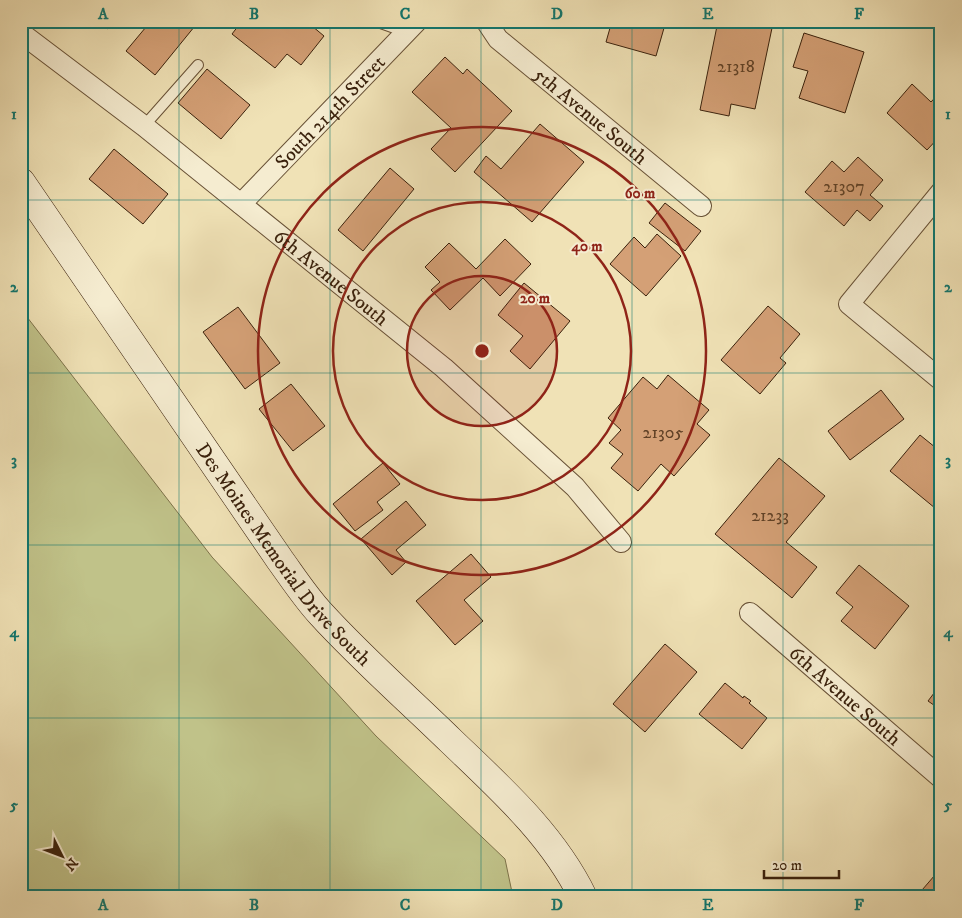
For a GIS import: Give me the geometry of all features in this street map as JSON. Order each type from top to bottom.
[{"type":"main road","name":"Des Moines Memorial Drive South","points":[[22,183],[280,560],[320,613],[508,796],[550,843],[574,878],[583,897]]},
{"type":"street","name":"5th Avenue South","points":[[486,21],[498,38],[701,206]]},
{"type":"street","name":"South 214th Street","points":[[241,204],[412,27]]},
{"type":"street","name":"6th Avenue South","points":[[21,34],[144,126],[444,368],[575,487],[621,542]]},
{"type":"street","points":[[941,192],[849,304],[941,380]]},
{"type":"street","name":"6th Avenue South","points":[[750,613],[941,778]]},
{"type":"lane","points":[[376,21],[412,27]]},
{"type":"lane","points":[[144,126],[198,65]]},
{"type":"green space","points":[[21,308],[212,557],[376,736],[505,859],[513,897],[21,897]]},
{"type":"building","points":[[98,21],[115,21],[108,29]]},
{"type":"building","points":[[151,21],[199,21],[155,75],[126,51]]},
{"type":"building","points":[[242,21],[306,21],[324,36],[301,65],[287,54],[275,68],[232,34]]},
{"type":"building","points":[[612,21],[666,21],[656,56],[606,42]]},
{"type":"building","points":[[718,21],[740,21],[772,28],[755,109],[731,104],[729,116],[700,110]]},
{"type":"building","points":[[804,33],[864,52],[845,113],[799,98],[808,71],[793,67]]},
{"type":"building","points":[[445,57],[463,74],[467,69],[512,111],[455,172],[431,149],[451,128],[412,92]]},
{"type":"building","points":[[207,69],[250,105],[221,139],[178,103]]},
{"type":"building","points":[[912,84],[931,102],[941,91],[941,135],[927,150],[887,113]]},
{"type":"building","points":[[540,124],[584,162],[532,222],[474,172],[486,156],[501,169]]},
{"type":"building","points":[[114,149],[168,194],[143,224],[89,179]]},
{"type":"building","points":[[858,157],[883,180],[870,195],[883,206],[870,221],[857,210],[844,226],[805,192],[832,161],[844,172]]},
{"type":"building","points":[[390,168],[414,189],[363,251],[338,230]]},
{"type":"building","points":[[665,203],[701,231],[685,251],[649,223]]},
{"type":"building","points":[[657,234],[681,256],[646,296],[610,264],[634,237],[645,248]]},
{"type":"building","points":[[505,239],[531,264],[500,296],[483,278],[450,310],[431,290],[440,282],[425,267],[449,243],[476,269]]},
{"type":"building","points":[[941,270],[941,293],[936,290]]},
{"type":"building","points":[[524,283],[570,321],[530,369],[510,351],[523,336],[498,315]]},
{"type":"building","points":[[768,306],[800,334],[780,358],[786,363],[760,394],[721,360]]},
{"type":"building","points":[[238,307],[280,363],[245,389],[203,332]]},
{"type":"building","points":[[668,375],[709,410],[697,424],[710,435],[674,476],[661,464],[638,491],[611,468],[623,454],[609,443],[621,430],[608,418],[643,377],[657,389]]},
{"type":"building","points":[[291,384],[325,426],[293,451],[259,409]]},
{"type":"building","points":[[881,390],[904,419],[850,460],[828,431]]},
{"type":"building","points":[[920,435],[941,452],[941,513],[890,471]]},
{"type":"building","points":[[779,458],[825,496],[786,542],[817,567],[792,598],[715,534]]},
{"type":"building","points":[[383,463],[400,484],[377,502],[383,510],[355,531],[333,504]]},
{"type":"building","points":[[406,501],[426,525],[396,550],[406,562],[392,575],[361,539]]},
{"type":"building","points":[[471,554],[491,577],[464,600],[483,621],[455,645],[416,601]]},
{"type":"building","points":[[859,565],[909,606],[875,649],[841,621],[853,607],[836,593]]},
{"type":"building","points":[[665,644],[697,672],[645,732],[613,704]]},
{"type":"building","points":[[725,683],[743,698],[744,696],[751,701],[749,703],[767,718],[742,749],[699,714]]},
{"type":"building","points":[[941,684],[941,710],[928,701]]},
{"type":"building","points":[[941,868],[941,897],[916,897]]}]
